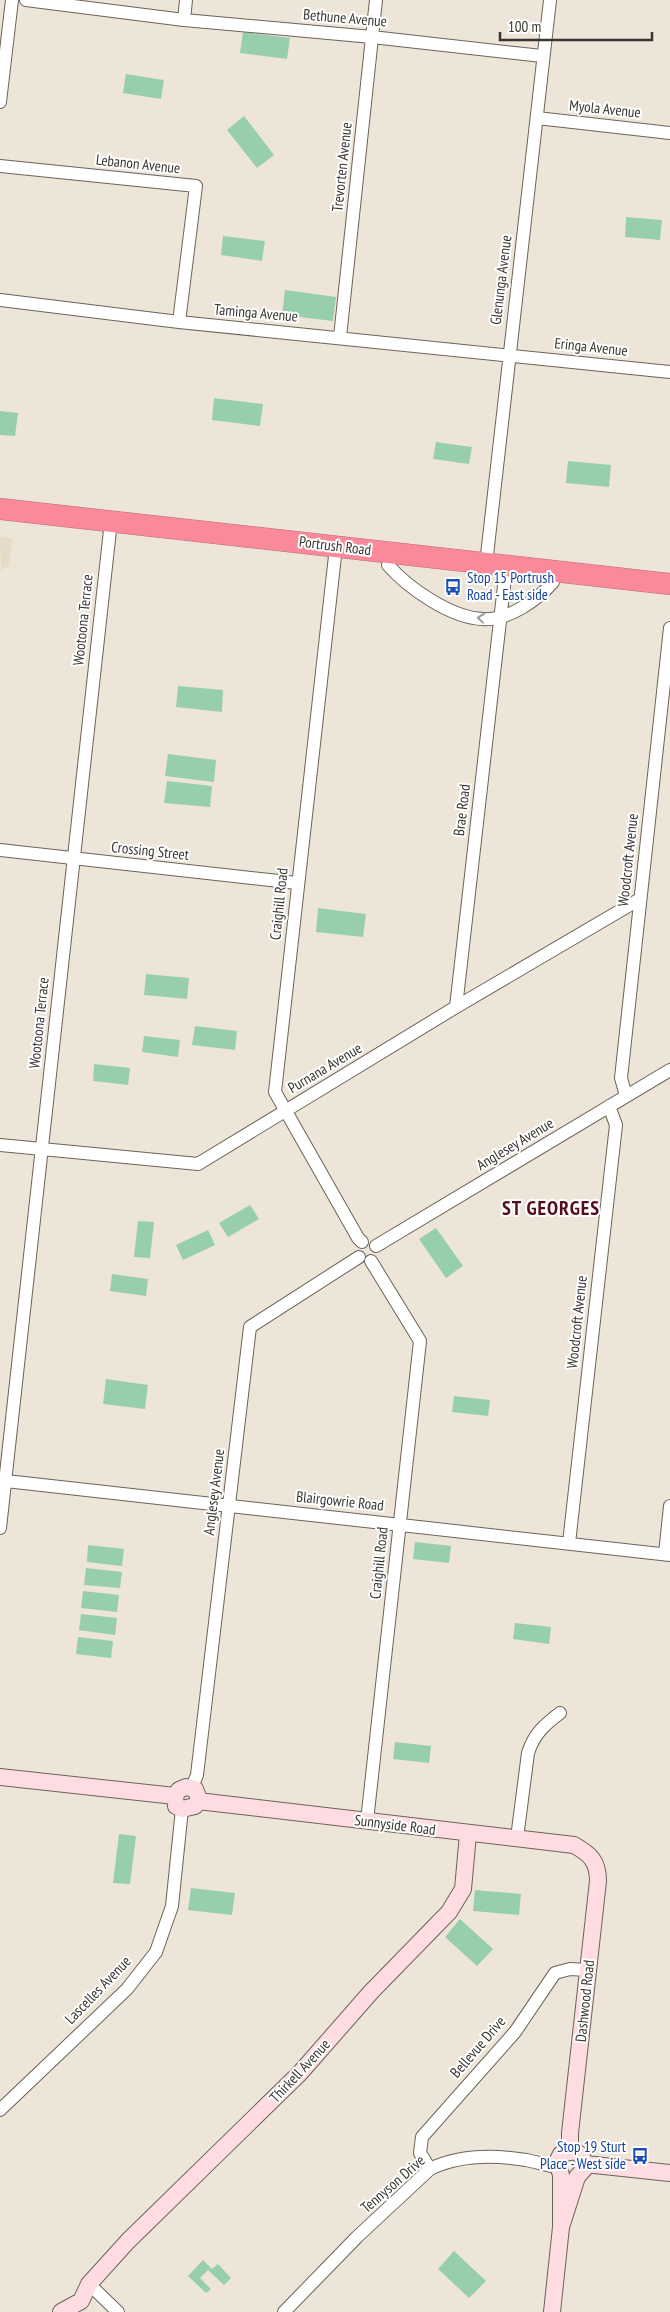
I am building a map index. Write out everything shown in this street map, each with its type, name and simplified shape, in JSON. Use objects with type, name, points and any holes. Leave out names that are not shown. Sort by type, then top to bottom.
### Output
[{"type":"highway","name":"Portrush Road","points":[[0,510],[110,528],[335,553],[486,564],[670,584]]},
{"type":"highway","name":"Portrush Road","points":[[0,523],[110,528]]},
{"type":"highway","name":"Portrush Road","points":[[335,553],[388,565],[670,595]]},
{"type":"street","points":[[0,102],[12,0]]},
{"type":"street","name":"Bethune Avenue","points":[[26,0],[184,20],[372,37],[542,56]]},
{"type":"street","points":[[184,20],[186,0]]},
{"type":"street","name":"Trevorten Avenue","points":[[340,337],[376,0]]},
{"type":"street","name":"Glenunga Avenue","points":[[486,564],[537,118],[542,56],[550,0]]},
{"type":"street","name":"Myola Avenue","points":[[537,118],[670,132]]},
{"type":"street","name":"Lebanon Avenue","points":[[0,166],[196,186],[179,322]]},
{"type":"street","name":"Taminga Avenue","points":[[0,300],[179,322],[509,354]]},
{"type":"street","name":"Eringa Avenue","points":[[509,354],[670,372]]},
{"type":"street","name":"Wootoona Terrace","points":[[0,1528],[110,528]]},
{"type":"street","name":"Craighill Road","points":[[335,553],[275,1092],[284,1111],[362,1242]]},
{"type":"street","points":[[388,565],[408,585],[456,612],[486,620],[518,609],[544,594],[553,582]]},
{"type":"street","name":"Brae Road","points":[[456,1007],[505,577]]},
{"type":"street","name":"Woodcroft Avenue","points":[[626,1096],[621,1078],[670,628]]},
{"type":"street","name":"Crossing Street","points":[[0,850],[297,883]]},
{"type":"street","name":"Purnana Avenue","points":[[0,1145],[198,1164],[456,1007],[640,900]]},
{"type":"street","name":"Anglesey Avenue","points":[[376,1246],[670,1070]]},
{"type":"street","name":"Woodcroft Avenue","points":[[569,1543],[616,1125],[609,1106]]},
{"type":"street","points":[[362,1242],[372,1242],[376,1246],[376,1256],[365,1259],[357,1249],[362,1242]]},
{"type":"street","name":"Craighill Road","points":[[365,1259],[420,1341],[367,1821]]},
{"type":"street","name":"Anglesey Avenue","points":[[195,1794],[250,1327],[365,1259]]},
{"type":"street","name":"Blairgowrie Road","points":[[6,1481],[668,1554]]},
{"type":"street","points":[[668,1554],[670,1506]]},
{"type":"street","points":[[517,1838],[530,1747],[544,1725],[560,1713]]},
{"type":"street","points":[[0,1777],[179,1803],[190,1808],[195,1794]]},
{"type":"street","name":"Sunnyside Road","points":[[195,1794],[367,1821],[574,1845],[590,1854]]},
{"type":"street","name":"Lascelles Avenue","points":[[0,2110],[127,1989],[156,1952],[172,1906],[179,1803]]},
{"type":"street","name":"Thirkell Avenue","points":[[50,2312],[62,2301],[89,2284],[128,2241],[293,2080],[370,1992],[449,1912],[463,1889],[468,1834]]},
{"type":"street","name":"Dashwood Road","points":[[570,2150],[570,2133],[598,1870],[590,1854]]},
{"type":"street","name":"Bellevue Drive","points":[[430,2169],[420,2153],[422,2137],[515,2032],[555,1973],[570,1968],[588,1970]]},
{"type":"street","points":[[552,2312],[561,2227],[559,2171],[561,2154],[570,2150],[582,2156],[581,2171],[561,2227]]},
{"type":"street","name":"Tennyson Drive","points":[[284,2312],[356,2237],[430,2169],[444,2162],[484,2157],[526,2160],[559,2171]]},
{"type":"street","points":[[559,2171],[568,2179],[581,2171],[670,2173]]},
{"type":"street","points":[[89,2284],[118,2312]]},
{"type":"street","name":"Thirkell Avenue","points":[[61,2312],[81,2300],[89,2284]]},
{"type":"shaded area","points":[[0,537],[12,538],[9,565],[1,571]]},
{"type":"green space","points":[[243,32],[290,38],[287,59],[240,53]]},
{"type":"green space","points":[[126,74],[164,80],[161,99],[123,93]]},
{"type":"green space","points":[[244,116],[274,155],[257,168],[227,130]]},
{"type":"green space","points":[[626,217],[662,220],[660,240],[625,237]]},
{"type":"green space","points":[[223,236],[265,241],[262,261],[221,255]]},
{"type":"green space","points":[[285,290],[336,297],[333,321],[282,315]]},
{"type":"green space","points":[[214,398],[263,404],[260,426],[212,420]]},
{"type":"green space","points":[[0,411],[18,413],[15,436],[0,435]]},
{"type":"green space","points":[[436,442],[472,447],[469,464],[433,459]]},
{"type":"green space","points":[[568,461],[611,465],[609,487],[566,483]]},
{"type":"green space","points":[[178,686],[223,690],[222,712],[176,707]]},
{"type":"green space","points":[[168,754],[216,760],[214,782],[165,776]]},
{"type":"green space","points":[[167,781],[212,786],[210,807],[164,803]]},
{"type":"green space","points":[[318,908],[366,914],[363,937],[316,932]]},
{"type":"green space","points":[[146,974],[189,978],[187,999],[144,995]]},
{"type":"green space","points":[[195,1026],[237,1031],[235,1050],[192,1045]]},
{"type":"green space","points":[[144,1036],[180,1040],[178,1057],[142,1052]]},
{"type":"green space","points":[[94,1064],[130,1068],[128,1085],[93,1081]]},
{"type":"green space","points":[[250,1205],[259,1219],[228,1237],[219,1223]]},
{"type":"green space","points":[[138,1221],[154,1222],[150,1258],[134,1257]]},
{"type":"green space","points":[[436,1228],[463,1266],[446,1278],[419,1239]]},
{"type":"green space","points":[[208,1230],[215,1245],[183,1260],[176,1245]]},
{"type":"green space","points":[[112,1274],[148,1279],[146,1296],[110,1291]]},
{"type":"green space","points":[[106,1379],[148,1385],[145,1409],[103,1404]]},
{"type":"green space","points":[[454,1396],[490,1400],[488,1416],[452,1412]]},
{"type":"green space","points":[[415,1542],[451,1546],[449,1563],[413,1559]]},
{"type":"green space","points":[[88,1545],[124,1549],[122,1566],[87,1562]]},
{"type":"green space","points":[[86,1568],[122,1572],[120,1588],[84,1585]]},
{"type":"green space","points":[[83,1591],[119,1595],[117,1612],[81,1608]]},
{"type":"green space","points":[[81,1614],[117,1618],[115,1635],[79,1630]]},
{"type":"green space","points":[[515,1623],[551,1627],[549,1644],[513,1639]]},
{"type":"green space","points":[[78,1637],[113,1641],[111,1658],[76,1654]]},
{"type":"green space","points":[[395,1742],[431,1746],[429,1763],[393,1759]]},
{"type":"green space","points":[[119,1834],[136,1836],[130,1884],[113,1883]]},
{"type":"green space","points":[[191,1888],[235,1893],[232,1915],[188,1910]]},
{"type":"green space","points":[[475,1890],[521,1894],[519,1915],[473,1911]]},
{"type":"green space","points":[[460,1919],[493,1949],[477,1966],[445,1937]]},
{"type":"green space","points":[[454,2251],[486,2281],[469,2298],[438,2269]]},
{"type":"green space","points":[[203,2260],[212,2269],[218,2264],[231,2278],[224,2285],[208,2270],[200,2278],[211,2289],[206,2293],[188,2276]]},
{"type":"place","name":"Stop 15 Portrush Road - East side","points":[[453,587]]},
{"type":"place","name":"Stop 19 Sturt Place - West side","points":[[640,2156]]},
{"type":"district","name":"ST GEORGES","points":[[551,1208]]}]
